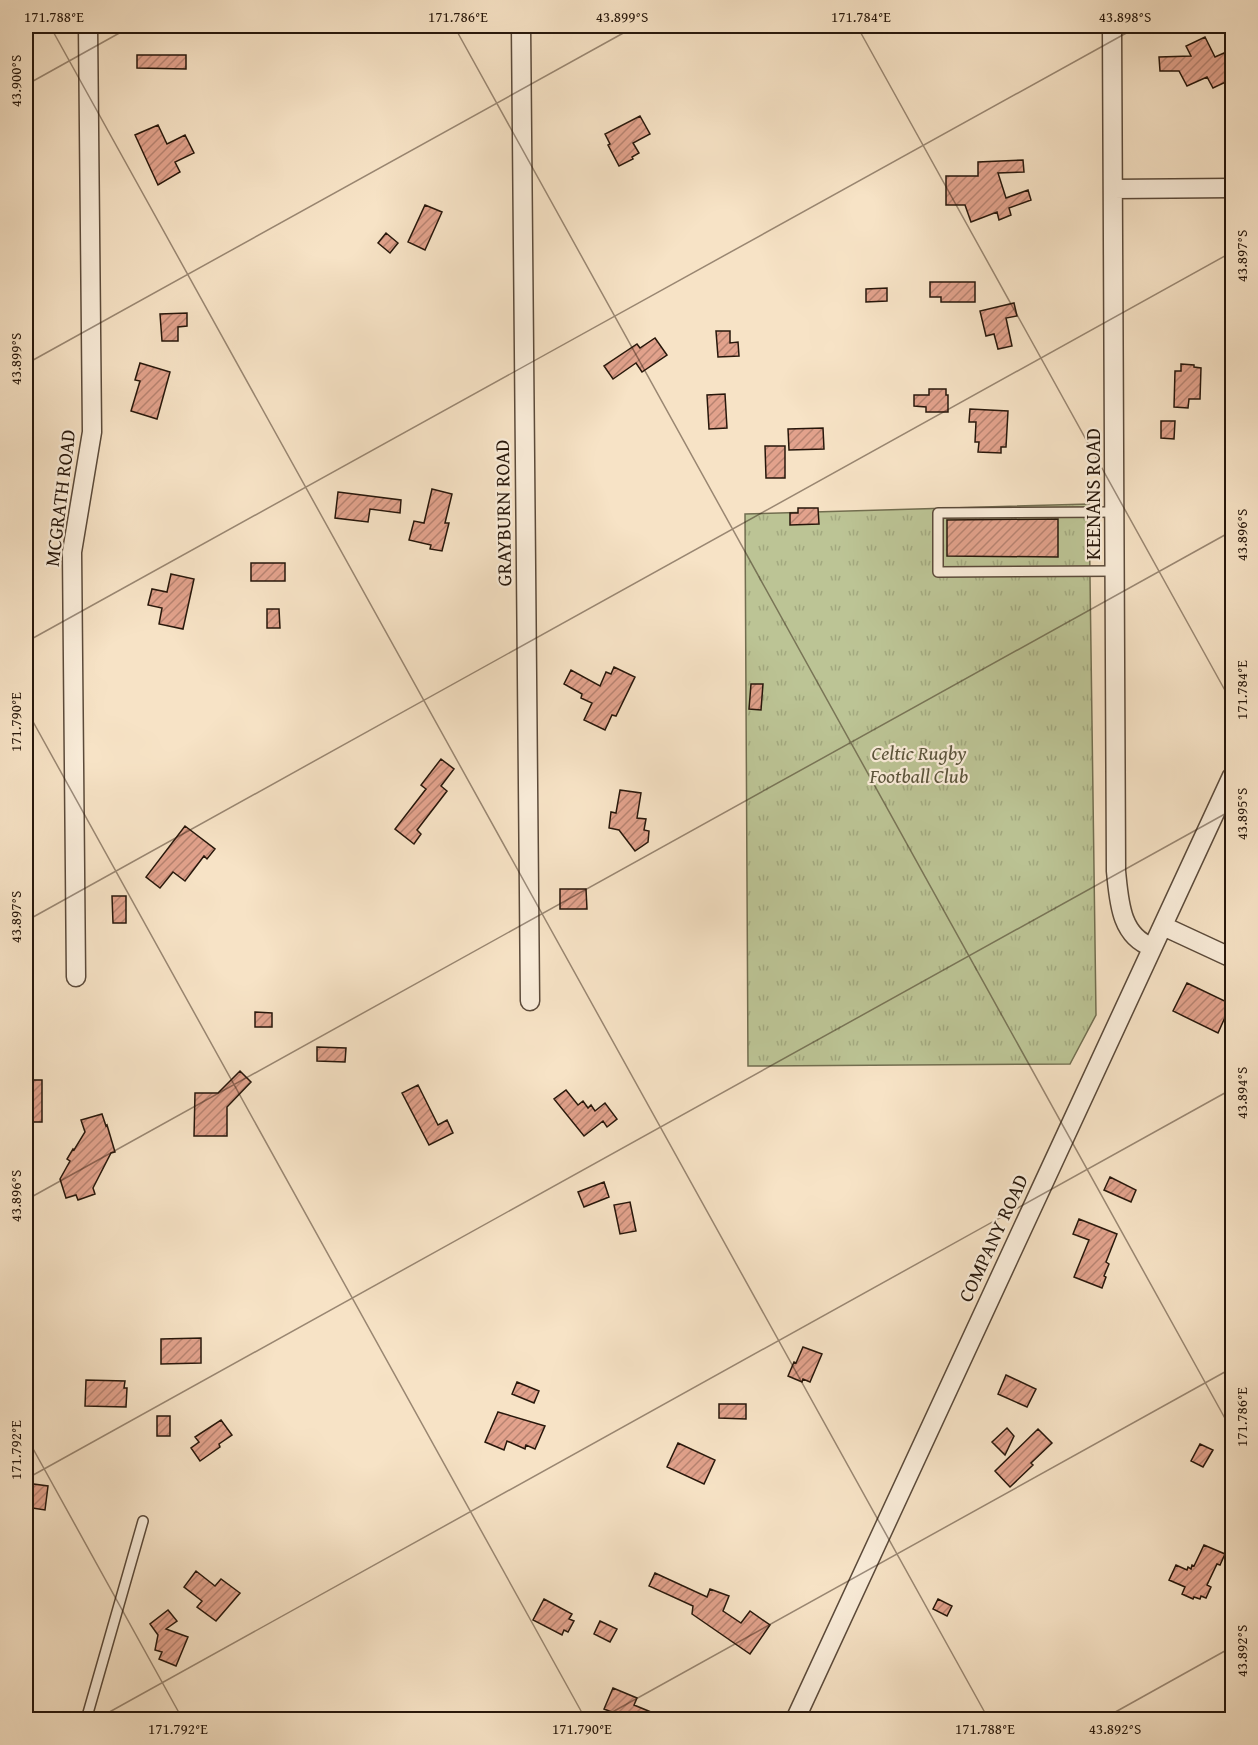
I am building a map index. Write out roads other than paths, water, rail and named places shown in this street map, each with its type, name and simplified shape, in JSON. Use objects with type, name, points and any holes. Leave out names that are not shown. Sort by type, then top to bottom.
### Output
[{"type":"street","name":"MCGRATH ROAD","points":[[76,977],[72,552],[92,432],[88,26]]},
{"type":"street","name":"GRAYBURN ROAD","points":[[521,26],[530,1001]]},
{"type":"street","name":"KEENANS ROAD","points":[[1112,26],[1116,871],[1121,912],[1130,931],[1144,944],[1152,947]]},
{"type":"street","points":[[1113,189],[1233,188]]},
{"type":"street","name":"COMPANY ROAD","points":[[795,1719],[1233,776]]},
{"type":"street","points":[[1163,926],[1233,958]]},
{"type":"lane","points":[[1115,512],[938,513],[938,572],[1116,571]]},
{"type":"lane","points":[[86,1719],[143,1521]]},
{"type":"park label","name":"Celtic Rugby Football Club","points":[[919,764]]}]
